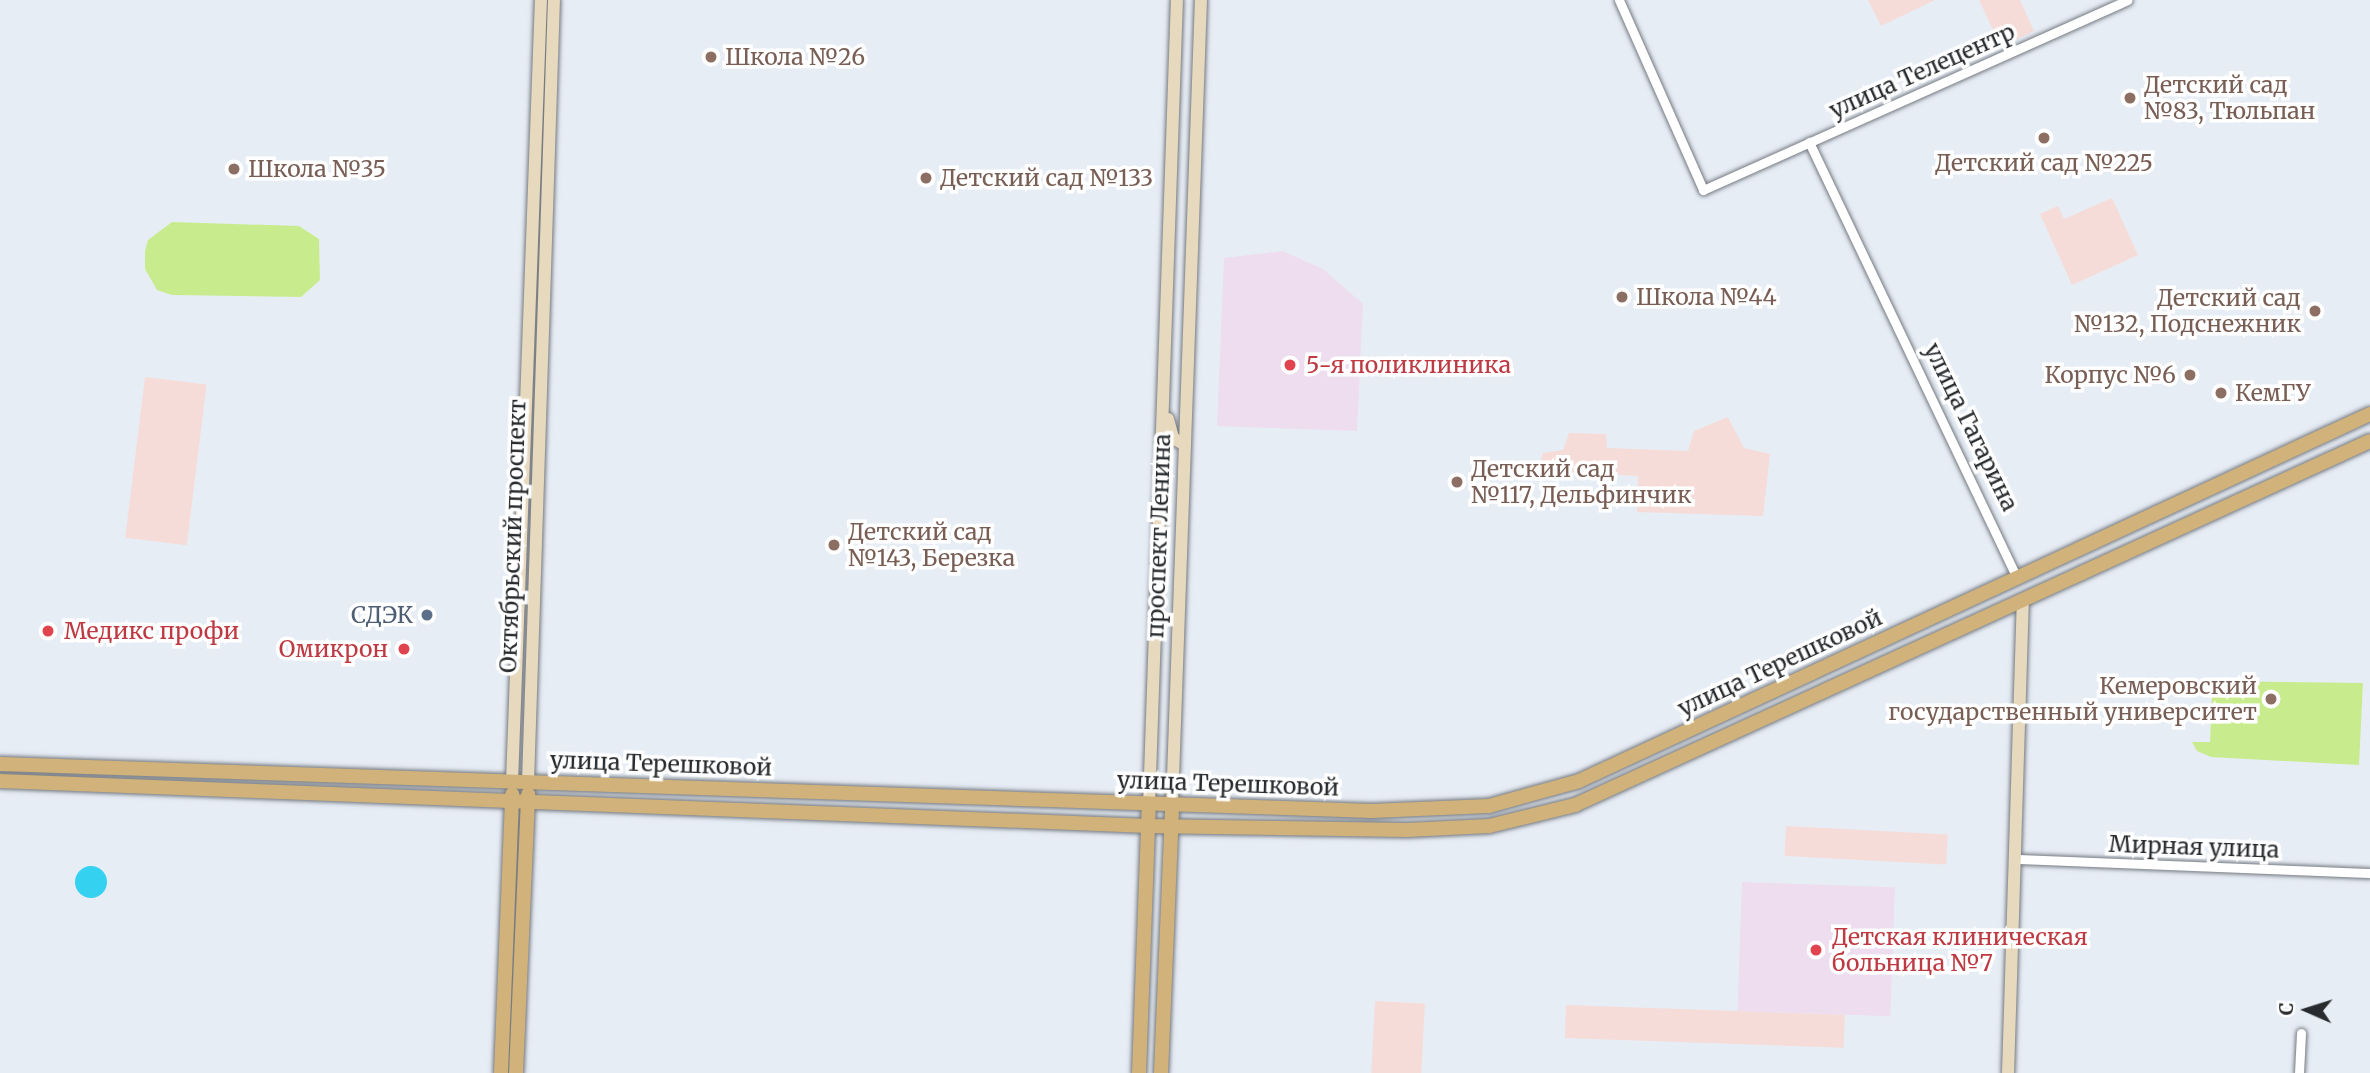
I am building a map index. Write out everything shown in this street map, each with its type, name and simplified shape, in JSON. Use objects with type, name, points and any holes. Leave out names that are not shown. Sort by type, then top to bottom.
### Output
[{"type":"main road","name":"Октябрьский проспект","points":[[501,1073],[541,0]]},
{"type":"main road","name":"Октябрьский проспект","points":[[516,1073],[554,0]]},
{"type":"main road","name":"проспект Ленина","points":[[1139,1073],[1177,0]]},
{"type":"main road","name":"проспект Ленина","points":[[1161,1073],[1201,0]]},
{"type":"main road","points":[[1163,401],[1173,438],[1185,445]]},
{"type":"main road","name":"улица Терешковой","points":[[0,764],[1172,805],[1445,810],[1533,797],[1579,781],[2370,414]]},
{"type":"main road","name":"улица Терешковой","points":[[0,781],[1148,826],[1407,830],[1489,827],[1536,817],[1596,796],[2370,441]]},
{"type":"main road","name":"улица Гагарина","points":[[2008,1073],[2017,859],[2022,600],[2017,579]]},
{"type":"street","points":[[1619,0],[1703,190],[1809,142]]},
{"type":"street","name":"улица Телецентр","points":[[1809,142],[2127,0]]},
{"type":"street","name":"улица Гагарина","points":[[1809,142],[2017,579]]},
{"type":"street","name":"Мирная улица","points":[[2017,859],[2370,873]]},
{"type":"street","points":[[2299,1073],[2301,1033]]},
{"type":"shaded area","points":[[1868,0],[1935,0],[1881,26]]},
{"type":"shaded area","points":[[1979,0],[2020,0],[2034,31],[2001,47]]},
{"type":"shaded area","points":[[2112,198],[2138,255],[2072,285],[2040,214],[2058,206],[2064,219]]},
{"type":"shaded area","name":"5-я поликлиника","points":[[1283,251],[1323,269],[1363,304],[1357,431],[1217,426],[1224,258]]},
{"type":"shaded area","points":[[145,377],[207,385],[187,545],[125,538]]},
{"type":"shaded area","points":[[1728,417],[1744,448],[1770,454],[1763,516],[1637,512],[1638,476],[1538,471],[1543,453],[1563,450],[1569,433],[1606,434],[1607,448],[1688,451],[1694,431]]},
{"type":"shaded area","points":[[1786,826],[1948,834],[1946,864],[1784,856]]},
{"type":"shaded area","name":"Детская клиническая больница №7","points":[[1742,882],[1895,887],[1890,1016],[1737,1011]]},
{"type":"shaded area","points":[[1375,1001],[1425,1004],[1421,1073],[1371,1073]]},
{"type":"shaded area","points":[[1566,1005],[1845,1015],[1844,1048],[1565,1038]]},
{"type":"green space","points":[[172,222],[299,226],[319,239],[320,280],[301,297],[172,295],[157,290],[145,269],[145,251],[148,240]]},
{"type":"green space","points":[[2203,681],[2363,683],[2359,765],[2211,757],[2197,751],[2192,742],[2210,742],[2212,696],[2193,694]]},
{"type":"water","points":[[91,866],[102,871],[107,882],[102,893],[91,898],[80,893],[75,882],[80,871]]},
{"type":"place","name":"Школа №26","points":[[711,57]]},
{"type":"place","name":"Детский сад №83, Тюльпан","points":[[2130,98]]},
{"type":"place","name":"Детский сад №225","points":[[2044,138]]},
{"type":"place","name":"Школа №35","points":[[234,169]]},
{"type":"place","name":"Детский сад №133","points":[[926,178]]},
{"type":"place","name":"Школа №44","points":[[1622,297]]},
{"type":"place","name":"Детский сад №132, Подснежник","points":[[2315,311]]},
{"type":"place","name":"5-я поликлиника","points":[[1290,365]]},
{"type":"place","name":"Корпус №6","points":[[2190,375]]},
{"type":"place","name":"КемГУ","points":[[2221,393]]},
{"type":"place","name":"Детский сад №117, Дельфинчик","points":[[1457,482]]},
{"type":"place","name":"Детский сад №143, Березка","points":[[834,545]]},
{"type":"place","name":"СДЭК","points":[[427,615]]},
{"type":"place","name":"Медикс профи","points":[[48,631]]},
{"type":"place","name":"Омикрон","points":[[404,649]]},
{"type":"place","name":"Кемеровский государственный университет","points":[[2271,699]]},
{"type":"place","name":"Детская клиническая больница №7","points":[[1816,950]]}]
